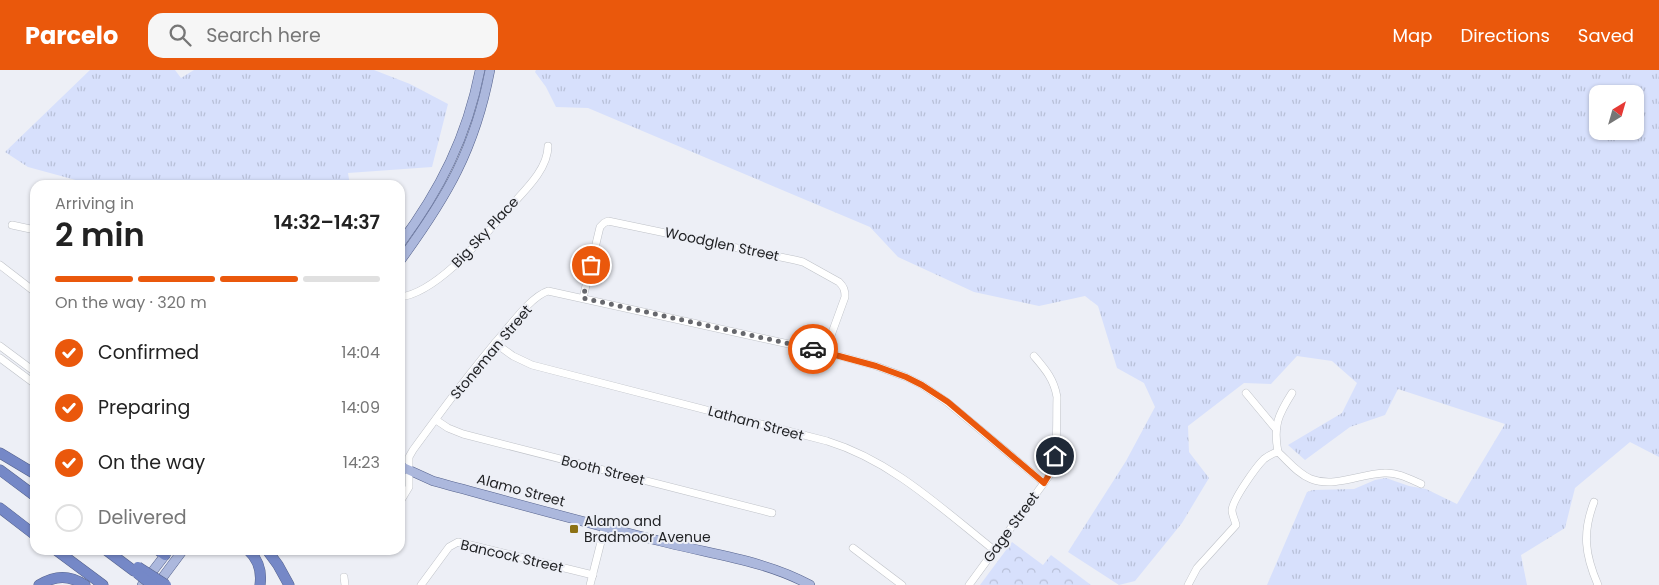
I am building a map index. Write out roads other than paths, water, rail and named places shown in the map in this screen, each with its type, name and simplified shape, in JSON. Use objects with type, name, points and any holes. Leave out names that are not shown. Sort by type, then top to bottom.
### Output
[{"type":"highway","points":[[0,453],[30,471]]},
{"type":"highway","points":[[0,470],[30,492]]},
{"type":"highway","points":[[0,508],[30,531]]},
{"type":"highway","points":[[63,555],[103,585]]},
{"type":"highway","points":[[114,555],[166,585]]},
{"type":"highway","points":[[118,555],[136,569],[152,585]]},
{"type":"highway","points":[[253,555],[262,577],[260,585]]},
{"type":"highway","points":[[271,555],[289,585]]},
{"type":"highway","points":[[40,585],[50,578],[75,580],[85,585]]},
{"type":"main road","points":[[405,237],[430,202],[453,158],[468,121],[480,70]]},
{"type":"main road","points":[[405,254],[430,219],[459,169],[476,126],[490,70]]},
{"type":"main road","name":"Alamo Street","points":[[405,468],[433,481],[668,543],[758,564],[781,571],[810,585]]},
{"type":"main road","points":[[142,585],[162,555]]},
{"type":"main road","points":[[157,585],[179,555]]},
{"type":"street","name":"Big Sky Place","points":[[405,295],[422,289],[469,254],[532,180],[546,160],[548,146]]},
{"type":"street","name":"Woodglen Street","points":[[583,298],[600,227],[608,220],[786,258],[803,262],[839,282],[846,291],[825,352]]},
{"type":"street","points":[[12,225],[30,229]]},
{"type":"street","points":[[0,265],[30,288]]},
{"type":"street","name":"Stoneman Street","points":[[405,494],[408,490],[409,457],[495,343],[519,315],[543,293],[552,292],[825,352],[876,366],[906,377],[948,402],[1044,483]]},
{"type":"street","name":"Latham Street","points":[[495,343],[513,356],[532,365],[826,441],[859,453],[884,465],[903,478],[994,550]]},
{"type":"street","points":[[0,346],[30,368]]},
{"type":"street","name":"Gage Street","points":[[969,585],[1049,476],[1054,463],[1057,397],[1053,380],[1034,356]]},
{"type":"street","points":[[0,358],[30,380]]},
{"type":"street","points":[[1246,393],[1276,429]]},
{"type":"street","points":[[1292,394],[1282,409],[1276,429],[1278,452],[1302,474],[1322,482],[1345,481],[1386,473],[1403,476],[1421,484]]},
{"type":"street","name":"Booth Street","points":[[436,420],[448,428],[463,434],[772,513]]},
{"type":"street","points":[[1188,585],[1197,568],[1236,525],[1232,512],[1234,503],[1252,474],[1272,453],[1278,452]]},
{"type":"street","points":[[1594,502],[1588,523],[1586,545],[1591,568],[1598,585]]},
{"type":"street","points":[[590,585],[605,526]]},
{"type":"street","name":"Bancock Street","points":[[420,585],[449,547],[458,542],[593,575]]},
{"type":"street","points":[[853,548],[902,585]]},
{"type":"street","points":[[344,577],[345,585]]},
{"type":"place","name":"Alamo and Bradmoor Avenue","points":[[574,529]]}]
